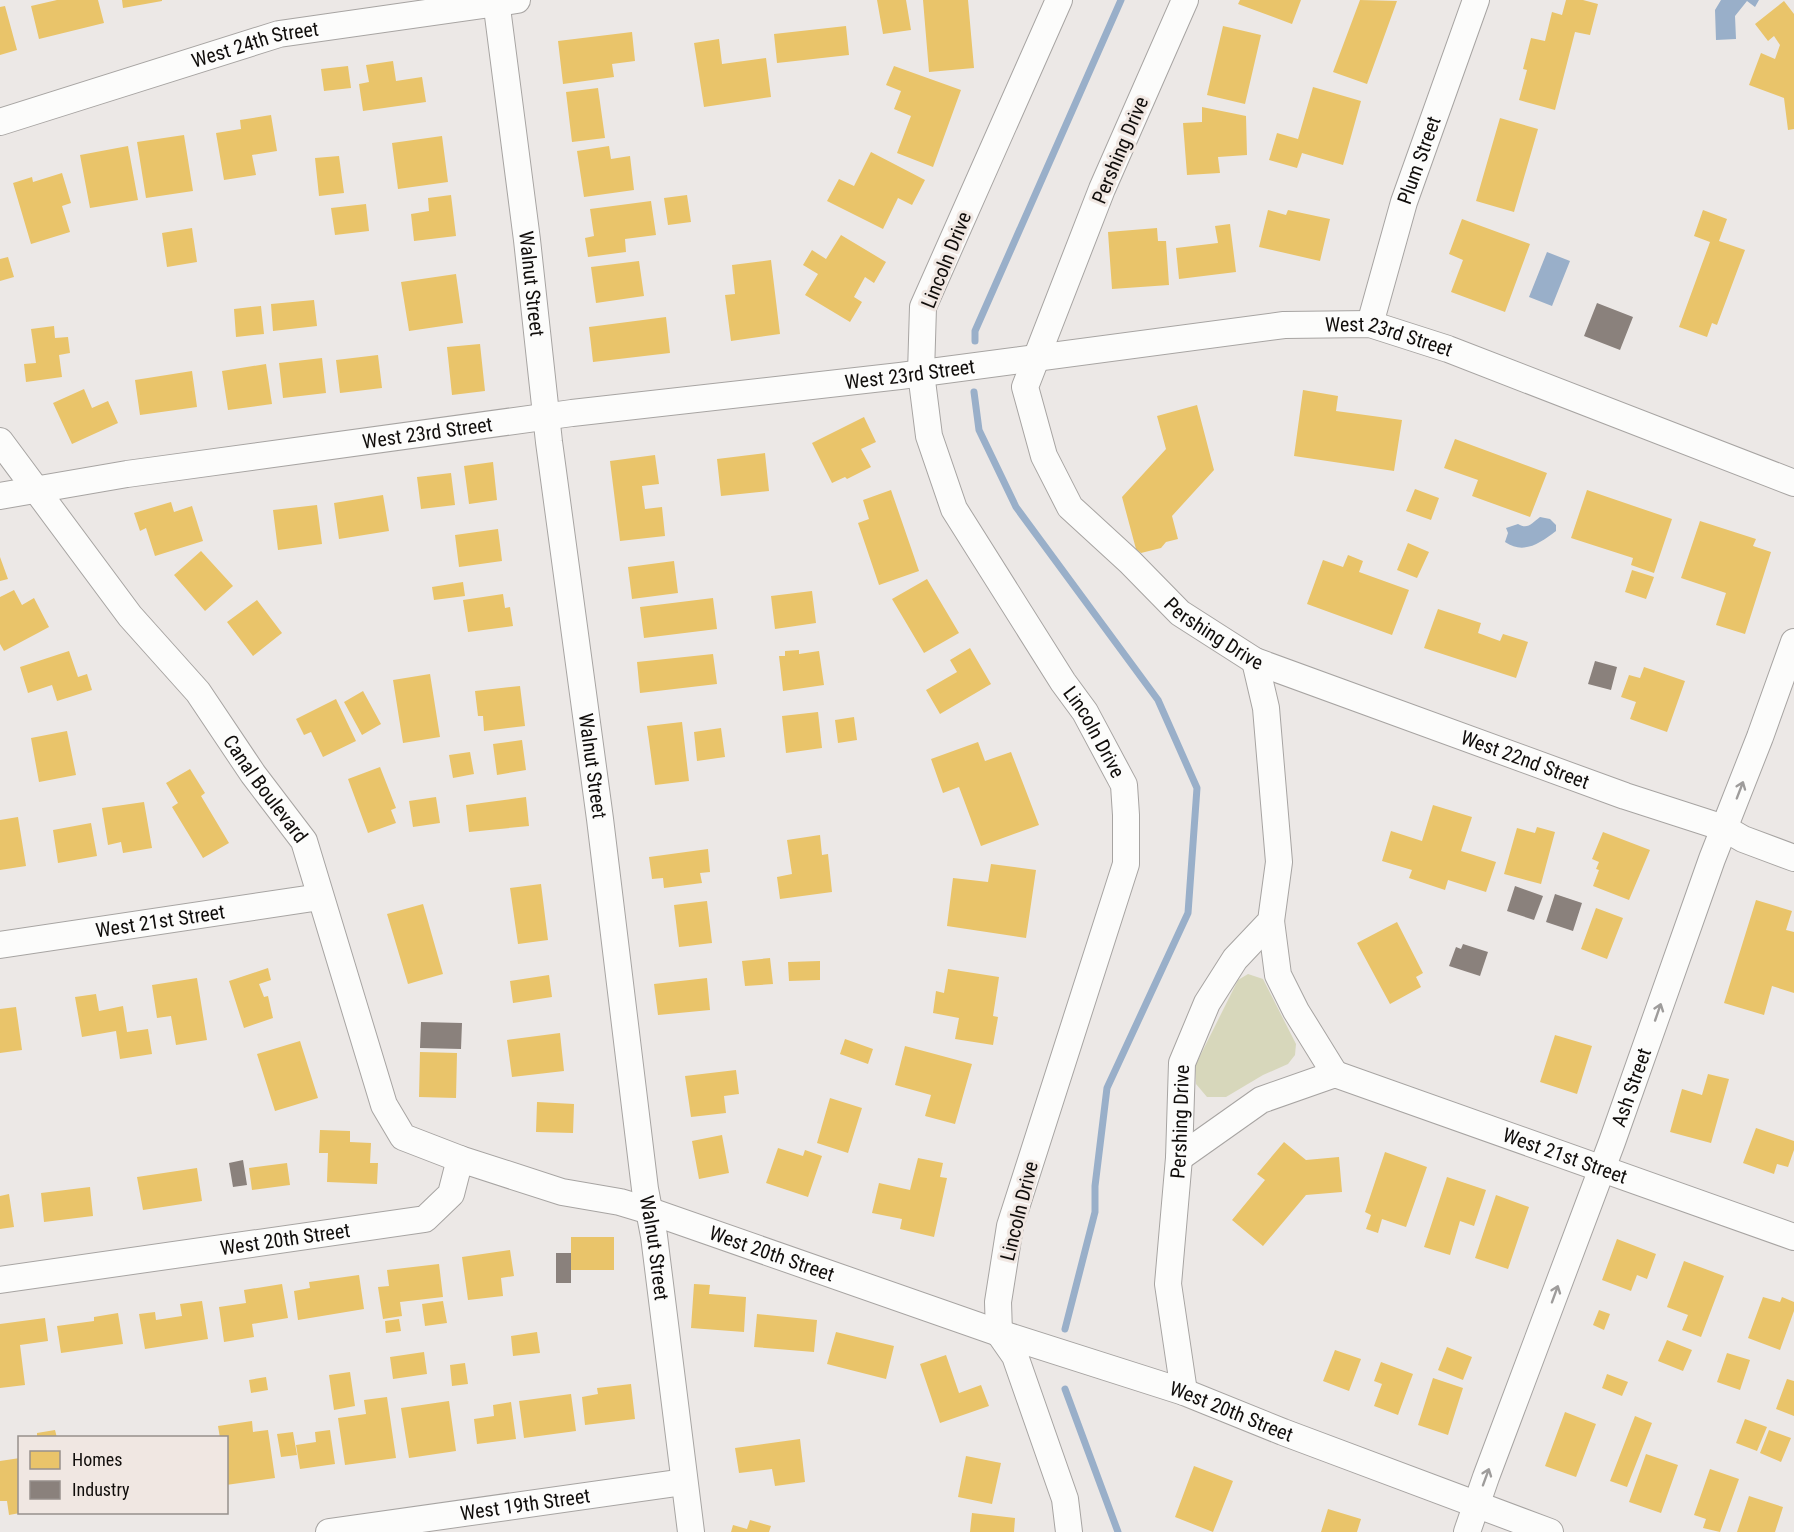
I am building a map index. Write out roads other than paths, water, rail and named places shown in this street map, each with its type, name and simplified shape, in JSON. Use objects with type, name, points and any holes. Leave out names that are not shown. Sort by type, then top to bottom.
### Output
[{"type":"street","name":"Lincoln Drive","points":[[999,1333],[999,1302],[1010,1226],[1126,864],[1124,785],[1085,712],[1063,682],[954,509],[930,436],[921,373],[923,307],[1059,0]]},
{"type":"street","name":"Pershing Drive","points":[[1184,1392],[1168,1284],[1179,1158],[1182,1063],[1207,1003],[1235,958],[1271,921],[1279,862],[1266,708],[1255,661],[1180,613],[1130,562],[1070,507],[1044,456],[1026,387],[1102,189],[1185,0]]},
{"type":"street","name":"Plum Street","points":[[1370,324],[1404,202],[1476,0]]},
{"type":"street","name":"West 24th Street","points":[[0,122],[279,34],[503,1]]},
{"type":"street","name":"Walnut Street","points":[[503,1],[547,418],[691,1532]]},
{"type":"street","name":"West 23rd Street","points":[[0,496],[127,474],[547,418],[921,373],[1284,325],[1370,324],[1448,349],[1794,483]]},
{"type":"street","name":"Canal Boulevard","points":[[0,441],[130,616],[198,692],[253,774],[304,841],[384,1105],[404,1137],[460,1159]]},
{"type":"street","name":"Ash Street","points":[[1467,1532],[1794,642]]},
{"type":"street","name":"West 22nd Street","points":[[1255,661],[1625,796],[1724,828],[1743,839],[1794,858]]},
{"type":"street","name":"West 21st Street","points":[[0,945],[320,897]]},
{"type":"street","points":[[1179,1158],[1261,1100],[1335,1074],[1296,1011],[1278,975],[1271,921]]},
{"type":"street","name":"West 21st Street","points":[[1335,1074],[1794,1236]]},
{"type":"street","name":"West 20th Street","points":[[0,1280],[425,1219],[451,1194],[460,1159],[562,1192],[620,1202],[650,1211],[999,1333],[1184,1392],[1283,1432],[1550,1532]]},
{"type":"street","points":[[999,1333],[1015,1356],[1062,1488],[1069,1532]]},
{"type":"street","name":"West 19th Street","points":[[329,1532],[684,1482]]},
{"type":"water","points":[[1721,0],[1759,0],[1755,7],[1747,1],[1735,16],[1736,39],[1716,40],[1715,10]]},
{"type":"water","points":[[1547,252],[1570,261],[1552,306],[1529,297]]},
{"type":"water","points":[[1540,517],[1550,519],[1556,525],[1556,531],[1532,546],[1512,546],[1505,542],[1508,533],[1506,528],[1518,524],[1527,526]]},
{"type":"waterway","points":[[975,341],[975,331],[1121,0]]},
{"type":"waterway","points":[[974,392],[979,430],[1016,507],[1158,700],[1197,788],[1188,913],[1107,1088],[1095,1186],[1095,1212],[1065,1329]]},
{"type":"waterway","points":[[1065,1389],[1118,1532]]}]
